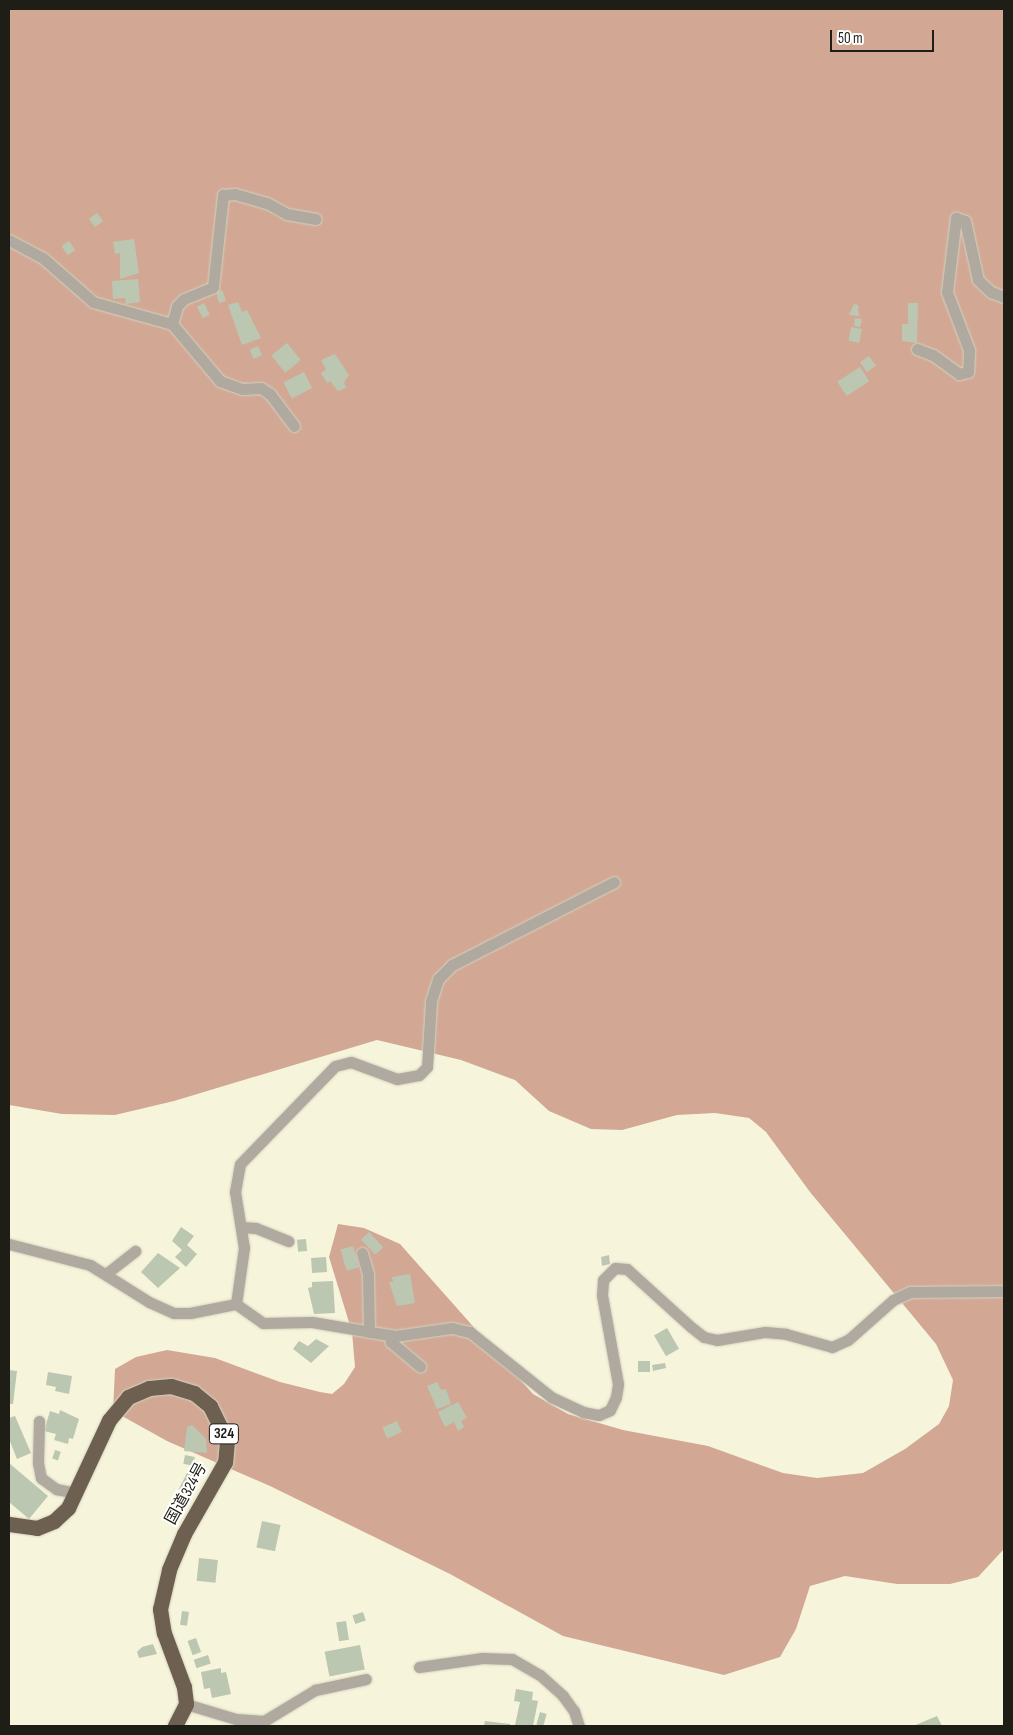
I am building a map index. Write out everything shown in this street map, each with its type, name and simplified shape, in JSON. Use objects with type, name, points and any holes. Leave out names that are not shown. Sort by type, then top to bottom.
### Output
[{"type":"highway","name":"国道324号","points":[[9,1524],[29,1528],[46,1525],[68,1508],[109,1420],[128,1397],[149,1388],[172,1386],[194,1393],[216,1414],[227,1441],[225,1462],[184,1534],[170,1570],[160,1609],[164,1634],[184,1687],[186,1704]]},
{"type":"highway","points":[[174,1726],[186,1704]]},
{"type":"street","points":[[172,324],[177,306],[184,300],[213,287],[223,195],[235,194],[267,203],[288,214],[316,219]]},
{"type":"street","points":[[917,350],[933,355],[959,374],[968,372],[969,350],[947,292],[956,218],[965,221],[978,280],[991,292],[1004,297]]},
{"type":"street","points":[[9,240],[43,258],[93,302],[172,324],[220,381],[242,389],[261,388],[270,394],[294,426]]},
{"type":"street","points":[[236,1304],[244,1248],[235,1192],[240,1164],[335,1066],[351,1062],[397,1079],[419,1075],[427,1067],[431,1001],[438,979],[452,965],[614,882]]},
{"type":"street","points":[[241,1227],[256,1228],[290,1241]]},
{"type":"street","points":[[9,1244],[75,1260],[107,1273],[149,1302],[174,1312],[190,1313],[236,1304],[263,1324],[312,1322],[390,1335],[452,1328],[470,1332],[551,1397],[583,1412],[599,1415],[610,1410],[617,1391],[602,1295],[603,1280],[616,1268],[627,1269],[704,1336],[717,1340],[765,1332],[786,1334],[832,1347],[848,1340],[893,1300],[910,1292],[1004,1291]]},
{"type":"street","points":[[107,1273],[135,1251]]},
{"type":"street","points":[[362,1253],[368,1274],[369,1332]]},
{"type":"street","points":[[390,1335],[391,1342],[420,1366]]},
{"type":"street","points":[[39,1421],[38,1463],[41,1478],[56,1489],[76,1493]]},
{"type":"street","points":[[419,1667],[482,1658],[512,1659],[540,1675],[563,1696],[574,1711],[578,1726]]},
{"type":"street","points":[[186,1704],[236,1719],[264,1720],[315,1690],[366,1679]]},
{"type":"shaded area","points":[[9,9],[1004,9],[1004,1549],[978,1577],[950,1584],[897,1584],[845,1576],[810,1586],[796,1629],[780,1657],[724,1675],[563,1636],[450,1574],[270,1486],[167,1441],[113,1411],[115,1369],[136,1357],[167,1350],[215,1358],[280,1382],[332,1394],[344,1384],[355,1367],[352,1332],[329,1257],[338,1224],[364,1228],[400,1244],[533,1394],[568,1414],[623,1430],[708,1446],[783,1473],[817,1478],[863,1473],[905,1449],[939,1424],[949,1406],[953,1380],[936,1344],[810,1192],[766,1132],[749,1118],[715,1113],[677,1115],[622,1130],[591,1129],[549,1111],[515,1080],[461,1060],[377,1040],[174,1101],[115,1115],[62,1114],[9,1105]]},
{"type":"building","points":[[97,213],[103,221],[95,227],[89,219]]},
{"type":"building","points":[[134,239],[139,273],[120,279],[120,253],[115,254],[113,242]]},
{"type":"building","points":[[69,241],[75,250],[68,255],[62,246]]},
{"type":"building","points":[[138,279],[140,302],[126,304],[125,298],[113,299],[112,281]]},
{"type":"building","points":[[222,290],[226,301],[219,303],[216,292]]},
{"type":"building","points":[[238,302],[242,312],[247,310],[261,338],[242,345],[228,305]]},
{"type":"building","points":[[204,303],[210,315],[203,318],[197,307]]},
{"type":"building","points":[[908,303],[918,303],[917,343],[902,341],[902,324],[908,324]]},
{"type":"building","points":[[854,304],[858,305],[859,316],[849,315]]},
{"type":"building","points":[[855,318],[862,319],[860,327],[854,326]]},
{"type":"building","points":[[851,327],[862,329],[859,343],[849,341]]},
{"type":"building","points":[[287,343],[301,360],[285,373],[271,356]]},
{"type":"building","points":[[258,346],[262,355],[254,359],[250,350]]},
{"type":"building","points":[[335,354],[349,375],[344,382],[346,388],[338,391],[330,381],[327,383],[321,373],[326,370],[321,360]]},
{"type":"building","points":[[869,356],[876,366],[867,372],[860,362]]},
{"type":"building","points":[[860,367],[869,381],[847,396],[837,382]]},
{"type":"building","points":[[304,372],[312,388],[292,398],[284,382]]},
{"type":"building","points":[[181,1227],[194,1236],[187,1245],[197,1254],[186,1267],[175,1257],[182,1250],[172,1241]]},
{"type":"building","points":[[369,1232],[383,1247],[375,1255],[361,1240]]},
{"type":"building","points":[[306,1239],[307,1251],[298,1252],[297,1240]]},
{"type":"building","points":[[353,1246],[359,1267],[347,1271],[341,1250]]},
{"type":"building","points":[[158,1253],[180,1268],[158,1288],[141,1272]]},
{"type":"building","points":[[609,1255],[610,1264],[602,1266],[601,1257]]},
{"type":"building","points":[[326,1257],[327,1272],[312,1273],[311,1258]]},
{"type":"building","points":[[410,1274],[415,1303],[397,1306],[389,1282],[393,1282],[392,1277]]},
{"type":"building","points":[[333,1281],[335,1313],[314,1314],[308,1288],[312,1287],[312,1282]]},
{"type":"building","points":[[667,1328],[679,1349],[666,1356],[654,1336]]},
{"type":"building","points":[[316,1339],[329,1346],[311,1363],[293,1349],[299,1341],[308,1346]]},
{"type":"building","points":[[638,1361],[650,1361],[650,1372],[638,1372]]},
{"type":"building","points":[[665,1363],[666,1368],[653,1371],[652,1365]]},
{"type":"building","points":[[9,1370],[17,1371],[13,1404],[9,1404]]},
{"type":"building","points":[[48,1372],[72,1376],[69,1394],[55,1391],[56,1387],[46,1385]]},
{"type":"building","points":[[437,1382],[441,1390],[446,1389],[451,1404],[437,1409],[427,1386]]},
{"type":"building","points":[[458,1402],[467,1418],[461,1421],[464,1427],[458,1431],[454,1422],[445,1427],[438,1412]]},
{"type":"building","points":[[60,1410],[79,1419],[73,1439],[69,1438],[68,1444],[54,1440],[56,1434],[44,1431],[50,1411],[59,1414]]},
{"type":"building","points":[[15,1416],[31,1453],[17,1459],[9,1439],[9,1418]]},
{"type":"building","points":[[397,1421],[402,1432],[387,1438],[382,1428]]},
{"type":"building","points":[[192,1425],[206,1439],[207,1453],[184,1451],[187,1427]]},
{"type":"building","points":[[55,1450],[61,1452],[58,1460],[52,1459]]},
{"type":"building","points":[[185,1455],[195,1457],[193,1466],[183,1464]]},
{"type":"building","points":[[9,1463],[48,1496],[29,1519],[9,1502]]},
{"type":"building","points":[[187,1473],[199,1479],[190,1495],[179,1489]]},
{"type":"building","points":[[262,1521],[281,1525],[275,1551],[256,1547]]},
{"type":"building","points":[[199,1558],[218,1560],[215,1583],[197,1581]]},
{"type":"building","points":[[182,1611],[189,1612],[187,1626],[180,1625]]},
{"type":"building","points":[[363,1612],[366,1621],[355,1624],[353,1615]]},
{"type":"building","points":[[346,1621],[349,1640],[339,1641],[336,1623]]},
{"type":"building","points":[[196,1638],[201,1652],[193,1655],[188,1641]]},
{"type":"building","points":[[153,1644],[157,1654],[139,1658],[137,1652],[142,1647]]},
{"type":"building","points":[[360,1645],[365,1670],[329,1676],[325,1652]]},
{"type":"building","points":[[208,1655],[211,1664],[197,1668],[194,1660]]},
{"type":"building","points":[[221,1668],[221,1673],[226,1672],[231,1694],[212,1698],[210,1688],[204,1689],[201,1672]]},
{"type":"building","points":[[516,1689],[533,1692],[532,1700],[538,1701],[533,1726],[515,1725],[520,1702],[514,1701]]},
{"type":"building","points":[[540,1712],[547,1714],[543,1726],[536,1724]]},
{"type":"building","points":[[937,1716],[942,1726],[913,1726]]},
{"type":"building","points":[[485,1721],[510,1724],[510,1726],[484,1726]]}]
